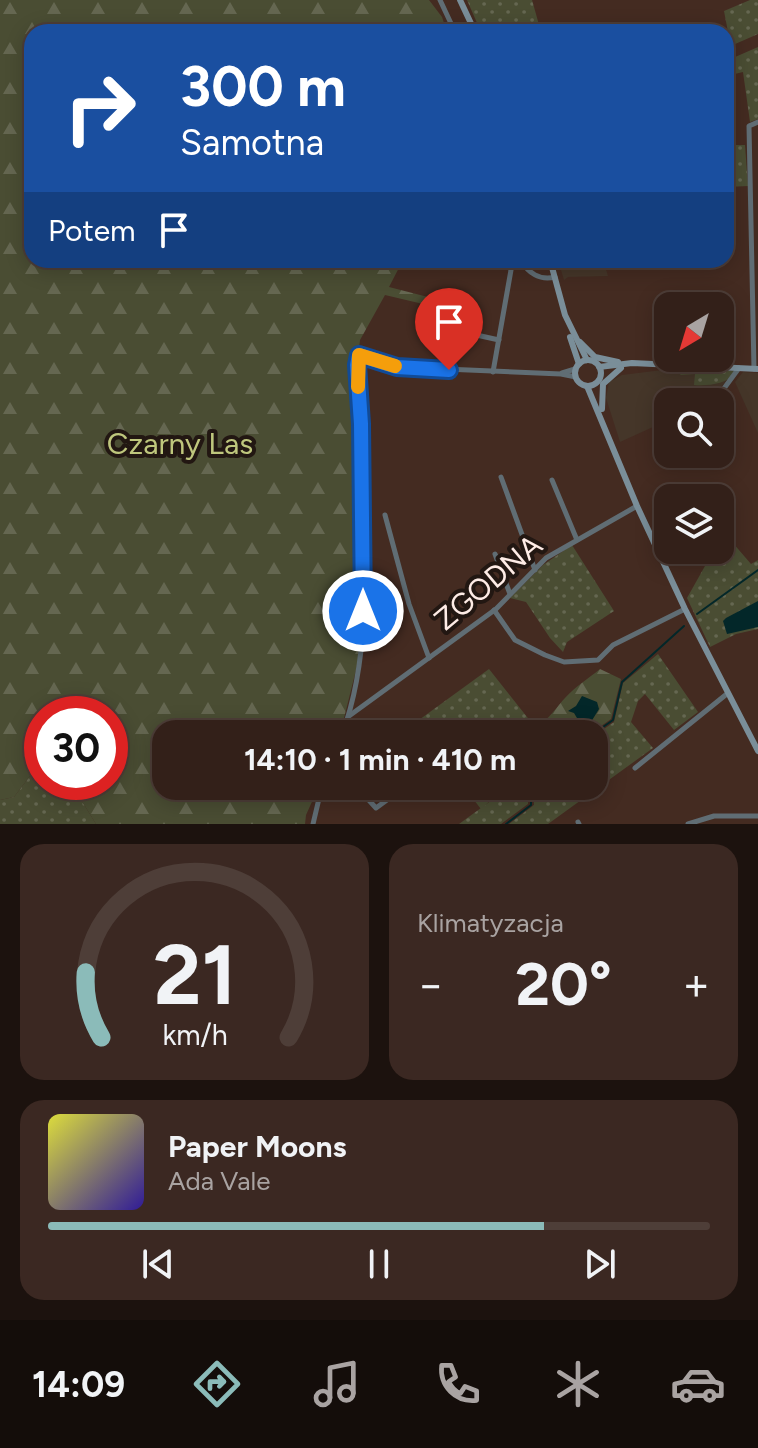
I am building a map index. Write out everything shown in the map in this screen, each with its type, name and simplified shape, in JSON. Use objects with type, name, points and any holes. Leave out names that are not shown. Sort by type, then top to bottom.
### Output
[{"type":"main road","points":[[460,0],[471,24]]},
{"type":"main road","points":[[552,268],[577,366],[576,377],[587,386],[596,383]]},
{"type":"main road","points":[[562,304],[587,360],[594,362],[600,371]]},
{"type":"main road","points":[[572,331],[595,357],[623,366]]},
{"type":"main road","points":[[577,366],[587,360]]},
{"type":"main road","points":[[600,371],[642,365],[756,369]]},
{"type":"main road","points":[[602,409],[603,384],[623,366]]},
{"type":"main road","points":[[600,371],[596,383],[606,428]]},
{"type":"main road","points":[[587,386],[637,506],[685,609],[758,751]]},
{"type":"street","points":[[440,0],[451,24]]},
{"type":"street","points":[[756,369],[749,126],[758,122]]},
{"type":"street","points":[[493,372],[510,268]]},
{"type":"street","points":[[527,268],[537,276],[555,277]]},
{"type":"street","points":[[436,326],[499,340]]},
{"type":"street","points":[[348,720],[362,651],[359,355],[397,367],[576,377]]},
{"type":"street","points":[[561,374],[577,366]]},
{"type":"street","points":[[724,388],[739,368]]},
{"type":"street","points":[[501,477],[535,570]]},
{"type":"street","points":[[552,480],[577,540]]},
{"type":"street","name":"ZGODNA","points":[[349,717],[494,610],[546,558],[637,506]]},
{"type":"street","points":[[385,515],[409,604],[429,658]]},
{"type":"street","points":[[495,554],[510,594]]},
{"type":"street","points":[[494,610],[515,640],[564,662],[598,660],[613,645],[685,609]]},
{"type":"street","points":[[635,768],[728,693]]},
{"type":"street","points":[[313,824],[319,800]]},
{"type":"street","points":[[369,800],[376,808],[387,800]]},
{"type":"street","points":[[688,824],[714,816],[758,816]]},
{"type":"shaded area","points":[[560,268],[606,268],[608,276],[568,277],[564,280]]},
{"type":"shaded area","points":[[654,371],[733,372],[720,388],[654,388],[654,427],[620,442],[606,398],[609,382],[622,375]]},
{"type":"shaded area","points":[[743,372],[758,373],[758,433],[735,382]]},
{"type":"green space","name":"Czarny Las","points":[[0,0],[429,0],[444,24],[24,24],[24,268],[399,268],[389,287],[459,305],[457,312],[385,295],[360,340],[357,365],[361,424],[360,654],[344,720],[152,720],[152,800],[313,800],[305,824],[96,824],[81,800],[128,800],[128,696],[24,696],[24,784],[14,797],[0,800]]},
{"type":"green space","points":[[467,0],[532,0],[539,24],[478,24]]},
{"type":"green space","points":[[750,0],[758,0],[758,34],[734,44],[734,24],[726,24],[724,11]]},
{"type":"green space","points":[[758,47],[758,119],[750,122],[743,72],[734,74],[734,58]]},
{"type":"green space","points":[[734,145],[745,145],[748,186],[734,187]]},
{"type":"green space","points":[[682,372],[735,373],[722,382],[705,385],[694,385],[695,374],[680,375]]},
{"type":"green space","points":[[734,544],[751,564],[758,560],[758,629],[736,634],[710,647],[687,598],[706,564],[734,564]]},
{"type":"green space","points":[[572,545],[614,611],[567,642],[563,652],[526,602],[510,598],[543,565]]},
{"type":"green space","points":[[658,654],[698,712],[674,730],[645,694],[638,701],[631,722],[653,748],[608,781],[608,726],[614,722],[623,683]]},
{"type":"green space","points":[[489,669],[529,720],[419,720]]},
{"type":"green space","points":[[600,669],[621,679],[608,721],[545,720],[569,694]]},
{"type":"green space","points":[[24,784],[24,800],[81,800],[96,824],[0,824],[0,800],[14,797]]},
{"type":"green space","points":[[474,800],[491,800],[481,809]]},
{"type":"green space","points":[[492,800],[528,800],[528,804],[501,824],[459,824]]},
{"type":"green space","points":[[534,800],[581,800],[548,824],[509,824],[534,805]]},
{"type":"water","points":[[758,601],[758,627],[727,634],[723,621]]},
{"type":"water","points":[[582,696],[597,702],[599,709],[592,720],[578,720],[574,713],[568,711],[576,706]]},
{"type":"waterway","points":[[697,614],[758,570]]},
{"type":"waterway","points":[[608,724],[613,720],[622,682],[684,626]]},
{"type":"waterway","points":[[506,824],[531,805],[531,800]]},
{"type":"slow traffic","points":[[358,387],[359,355],[395,366]]},
{"type":"route","points":[[363,611],[359,355],[397,367],[449,370]]}]
